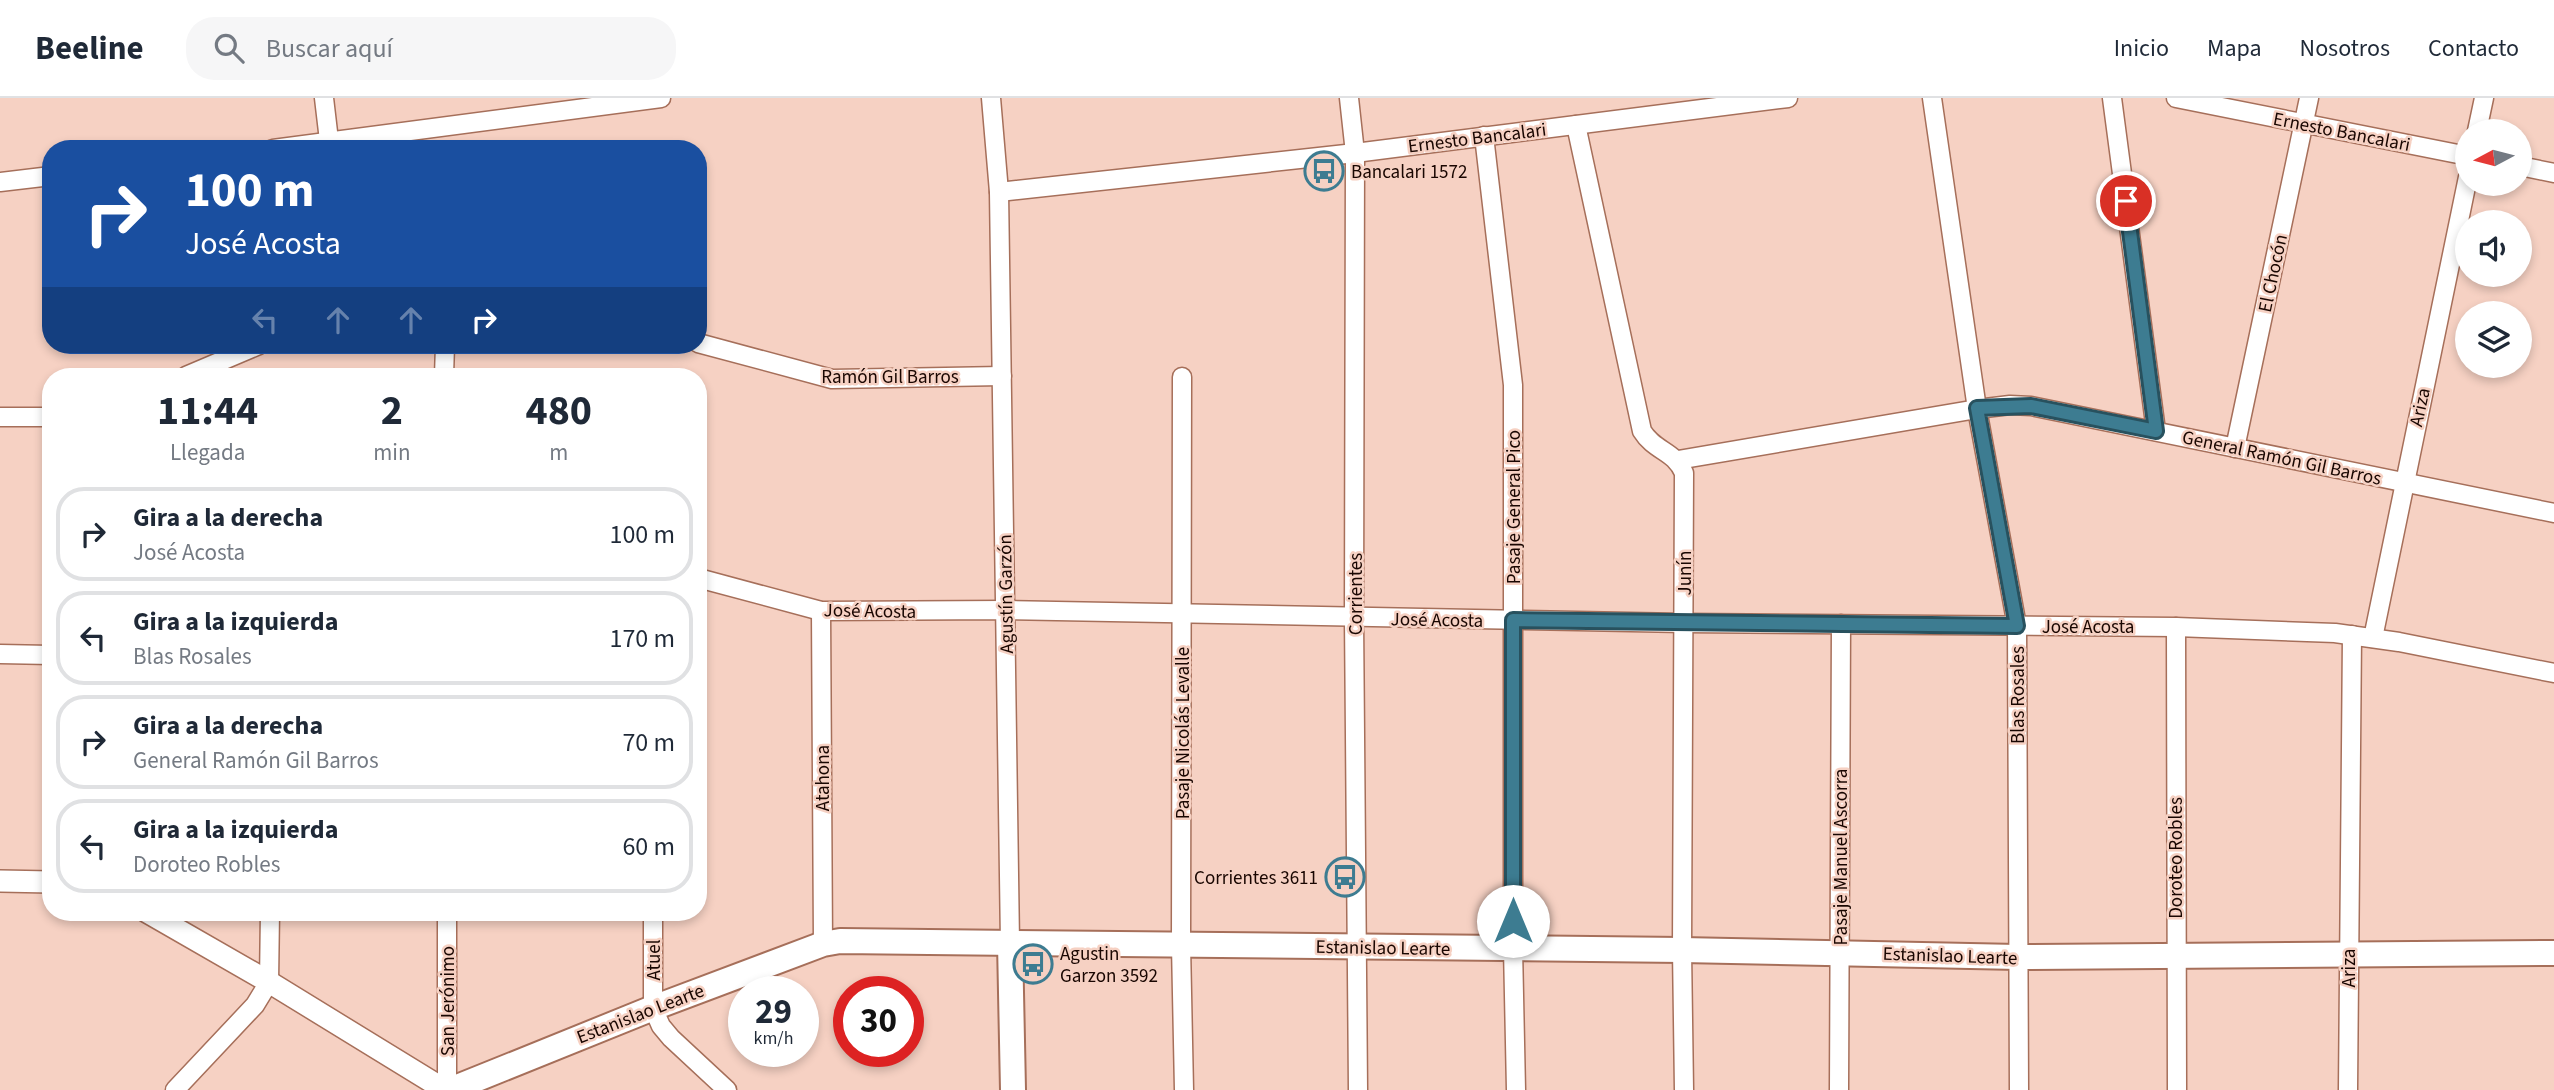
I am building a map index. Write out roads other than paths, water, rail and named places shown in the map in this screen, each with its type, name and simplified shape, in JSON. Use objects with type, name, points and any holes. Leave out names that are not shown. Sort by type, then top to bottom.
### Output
[{"type":"main road","name":"Estanislao Learte","points":[[448,1090],[823,944],[858,941],[1840,952],[2018,957],[2554,953]]},
{"type":"main road","name":"Agustín Garzón","points":[[1010,943],[1013,1090]]},
{"type":"street","points":[[324,98],[328,140]]},
{"type":"street","points":[[363,140],[661,98]]},
{"type":"street","name":"Agustín Garzón","points":[[991,98],[999,192],[1010,943]]},
{"type":"street","name":"Corrientes","points":[[1349,98],[1355,152],[1354,618],[1359,948],[1358,1090]]},
{"type":"street","name":"Ernesto Bancalari","points":[[999,192],[1355,152],[1788,98]]},
{"type":"street","name":"Blas Rosales","points":[[1931,98],[1977,408],[2017,626],[2019,1090]]},
{"type":"street","points":[[2112,98],[2156,431]]},
{"type":"street","name":"Ernesto Bancalari","points":[[2176,98],[2455,153]]},
{"type":"street","name":"El Chocón","points":[[2235,448],[2309,98]]},
{"type":"street","points":[[2480,119],[2484,98]]},
{"type":"street","points":[[1576,125],[1642,431],[1649,442],[1678,460]]},
{"type":"street","name":"Pasaje General Pico","points":[[1484,136],[1513,384],[1513,948],[1516,1090]]},
{"type":"street","points":[[2532,168],[2554,173]]},
{"type":"street","points":[[0,182],[42,177]]},
{"type":"street","name":"Ariza","points":[[2373,638],[2464,196]]},
{"type":"street","name":"Ramón Gil Barros","points":[[707,345],[832,379],[1002,376]]},
{"type":"street","points":[[205,368],[238,354]]},
{"type":"street","name":"Pasaje Nicolás Levalle","points":[[1181,377],[1181,945],[1184,1090]]},
{"type":"street","name":"General Ramón Gil Barros","points":[[1678,460],[1977,408],[2031,406],[2554,513]]},
{"type":"street","points":[[0,417],[42,417]]},
{"type":"street","name":"Junín","points":[[1678,460],[1684,473],[1685,487],[1682,950],[1684,1090]]},
{"type":"street","name":"José Acosta","points":[[707,580],[821,611],[1006,611],[1684,623],[2176,627],[2352,635],[2554,673]]},
{"type":"street","name":"Atahona","points":[[821,611],[823,944]]},
{"type":"street","name":"Pasaje Manuel Ascorra","points":[[1839,1090],[1841,624]]},
{"type":"street","name":"Doroteo Robles","points":[[2176,627],[2177,1090]]},
{"type":"street","name":"Ariza","points":[[2348,1090],[2352,635]]},
{"type":"street","points":[[0,654],[42,655]]},
{"type":"street","points":[[0,881],[42,882]]},
{"type":"street","points":[[164,921],[448,1090]]},
{"type":"street","points":[[175,1090],[255,1005],[269,982],[270,921]]},
{"type":"street","name":"San Jerónimo","points":[[447,921],[448,1090]]},
{"type":"street","name":"Atuel","points":[[653,921],[653,1008]]},
{"type":"street","points":[[653,1008],[661,1026],[671,1038],[727,1090]]},
{"type":"place","name":"Bancalari 1572","points":[[1324,171]]},
{"type":"place","name":"Corrientes 3611","points":[[1345,877]]},
{"type":"place","name":"Agustin Garzon 3592","points":[[1033,964]]}]
